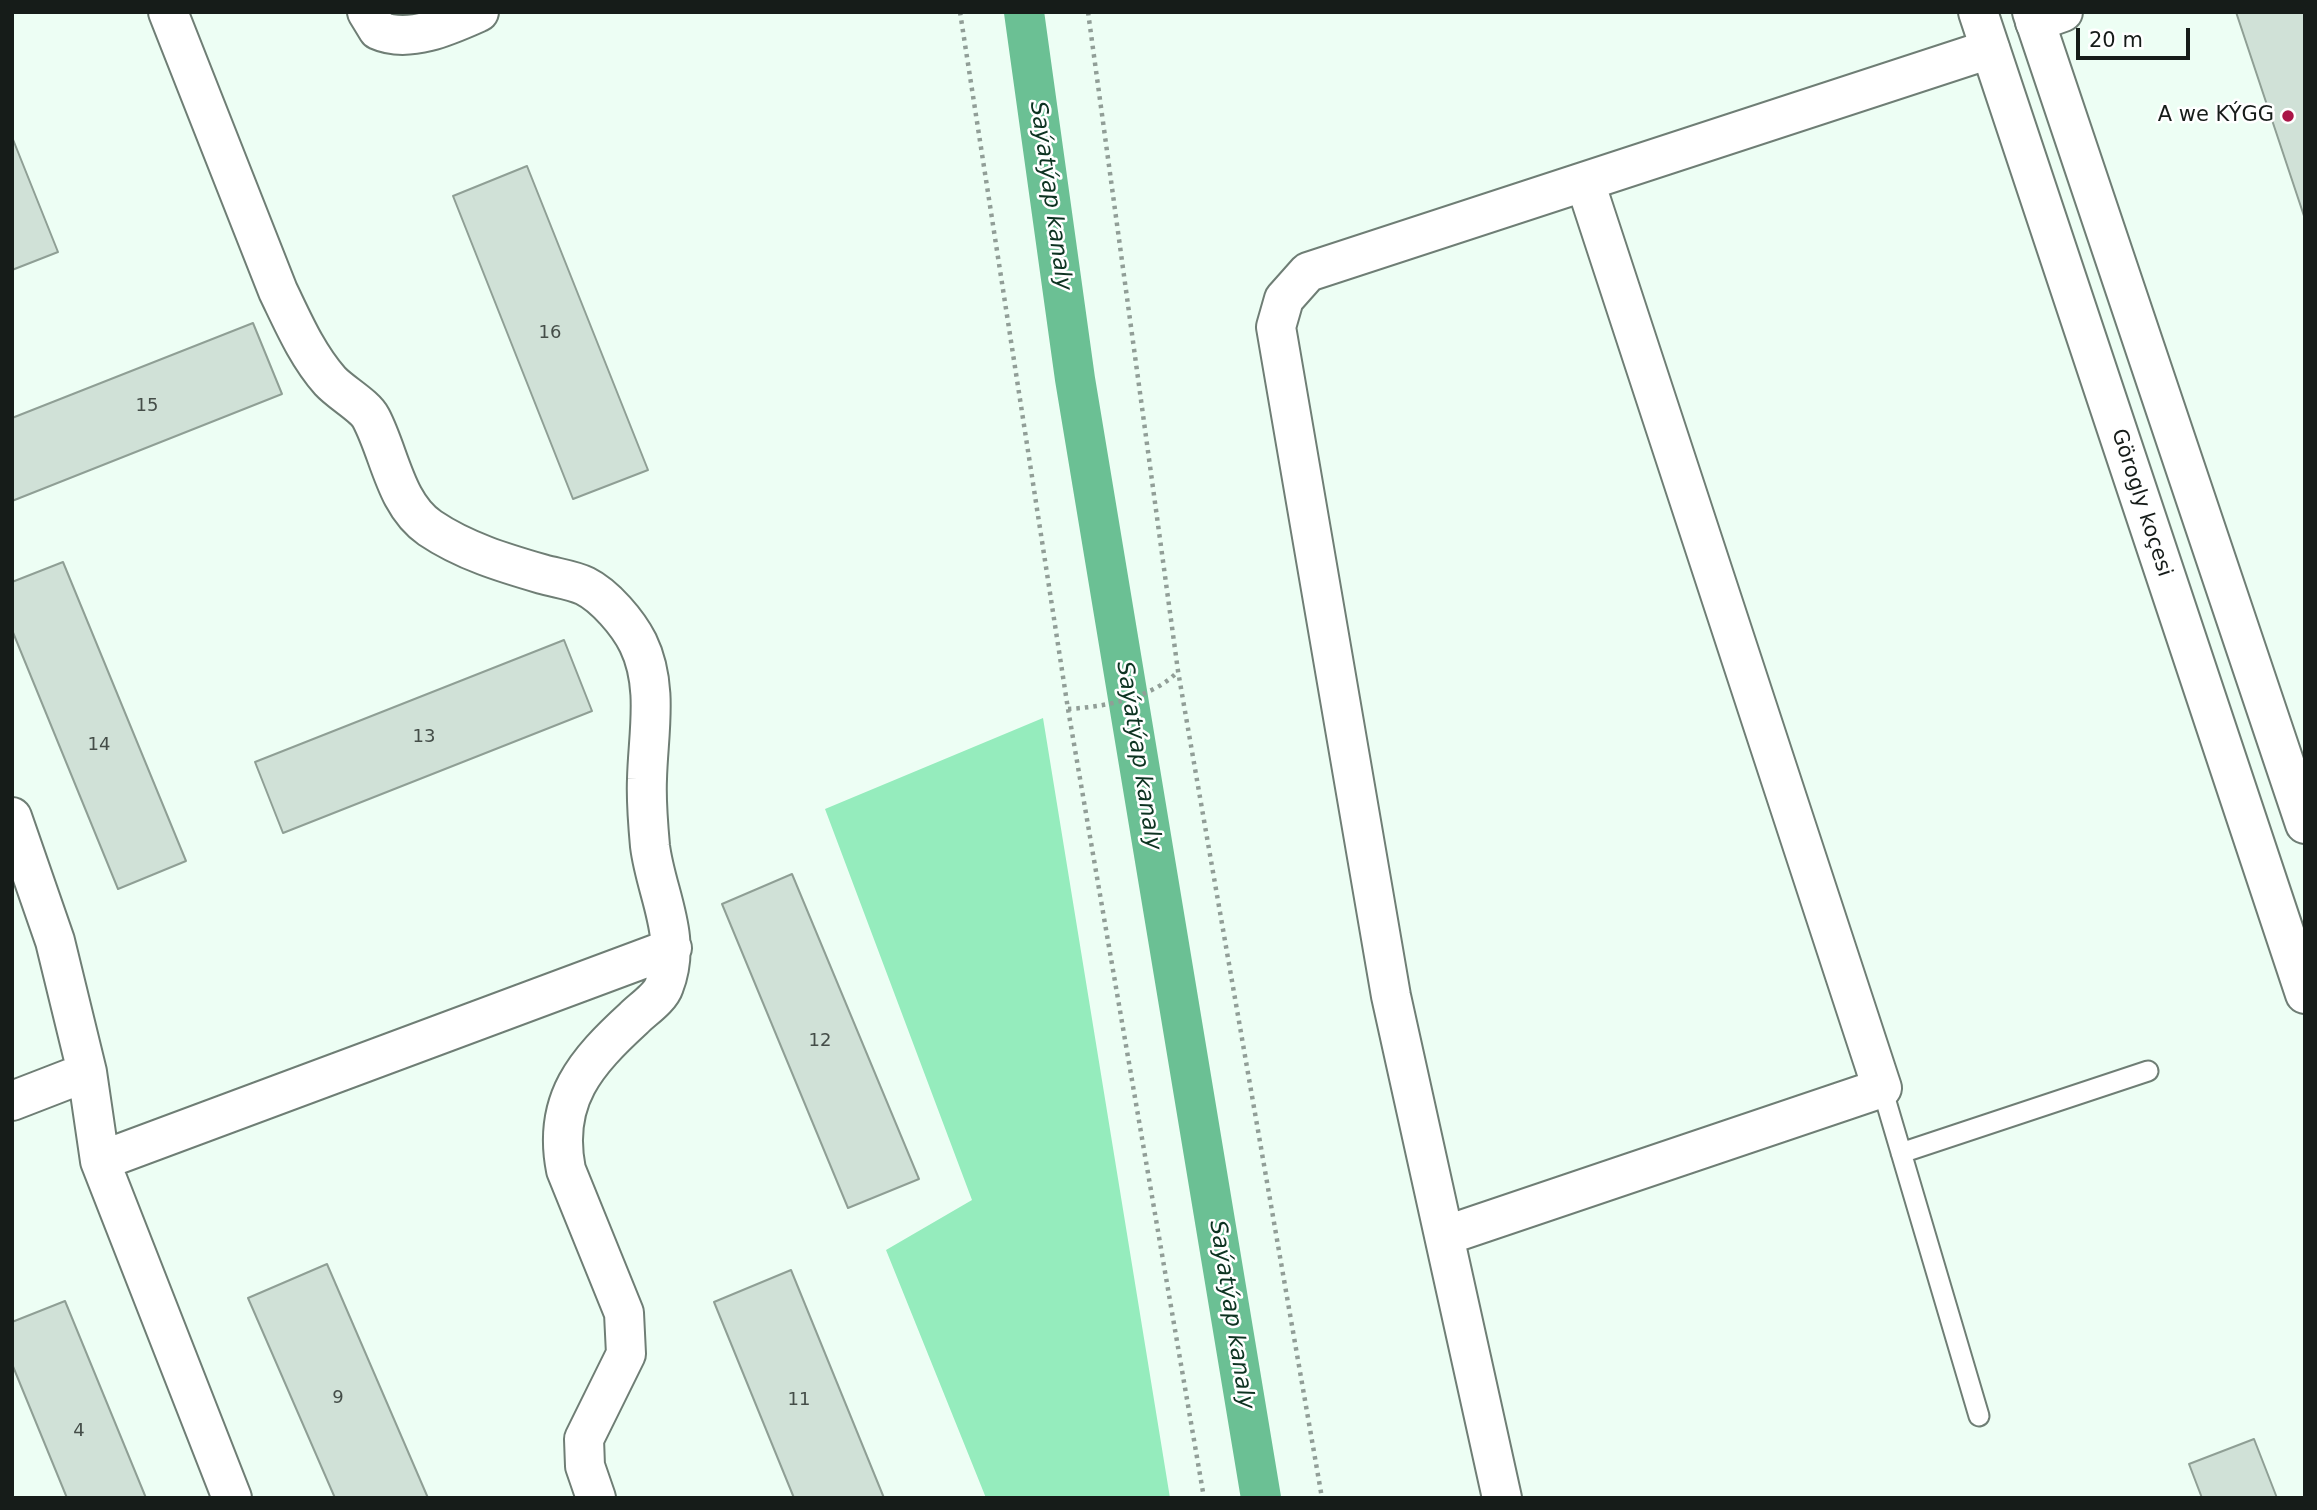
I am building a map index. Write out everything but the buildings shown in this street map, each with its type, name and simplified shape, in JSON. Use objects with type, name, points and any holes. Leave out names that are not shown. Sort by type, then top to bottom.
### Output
[{"type":"street","points":[[168,12],[278,290],[299,335],[324,373],[343,395],[369,414],[392,463],[404,501],[428,527],[459,544],[498,561],[585,586],[607,604],[637,642],[648,673],[652,716],[646,781],[650,847],[670,923],[672,958],[663,989],[593,1057],[575,1084],[565,1112],[561,1146],[566,1170],[624,1313],[626,1354],[584,1439],[585,1466],[596,1498]]},
{"type":"street","points":[[367,12],[378,30],[394,35],[419,33],[480,12]]},
{"type":"street","name":"Görogly koçesi","points":[[1978,12],[2305,994]]},
{"type":"street","points":[[2043,15],[2305,824]]},
{"type":"street","points":[[1502,1498],[1391,996],[1276,327],[1284,299],[1308,272],[1990,49]]},
{"type":"street","points":[[1444,1236],[1882,1088],[1585,182]]},
{"type":"street","points":[[12,817],[55,941],[87,1072],[100,1161],[232,1498]]},
{"type":"street","points":[[100,1161],[672,948]]},
{"type":"street","points":[[12,1101],[87,1072]]},
{"type":"lane","points":[[1901,1153],[2148,1070]]},
{"type":"lane","points":[[1882,1088],[1979,1416]]},
{"type":"path","points":[[960,12],[1019,410],[1068,709],[1204,1498]]},
{"type":"path","points":[[1088,12],[1178,671],[1322,1498]]},
{"type":"path","points":[[1068,709],[1090,707],[1164,686],[1178,671]]},
{"type":"green space","points":[[1043,718],[1170,1498],[986,1498],[886,1250],[972,1200],[825,809]]},
{"type":"waterway","name":"Saýatýap kanaly","points":[[1024,12],[1075,379],[1261,1498]]},
{"type":"place","name":"A we KÝGG","points":[[2288,116]]}]
